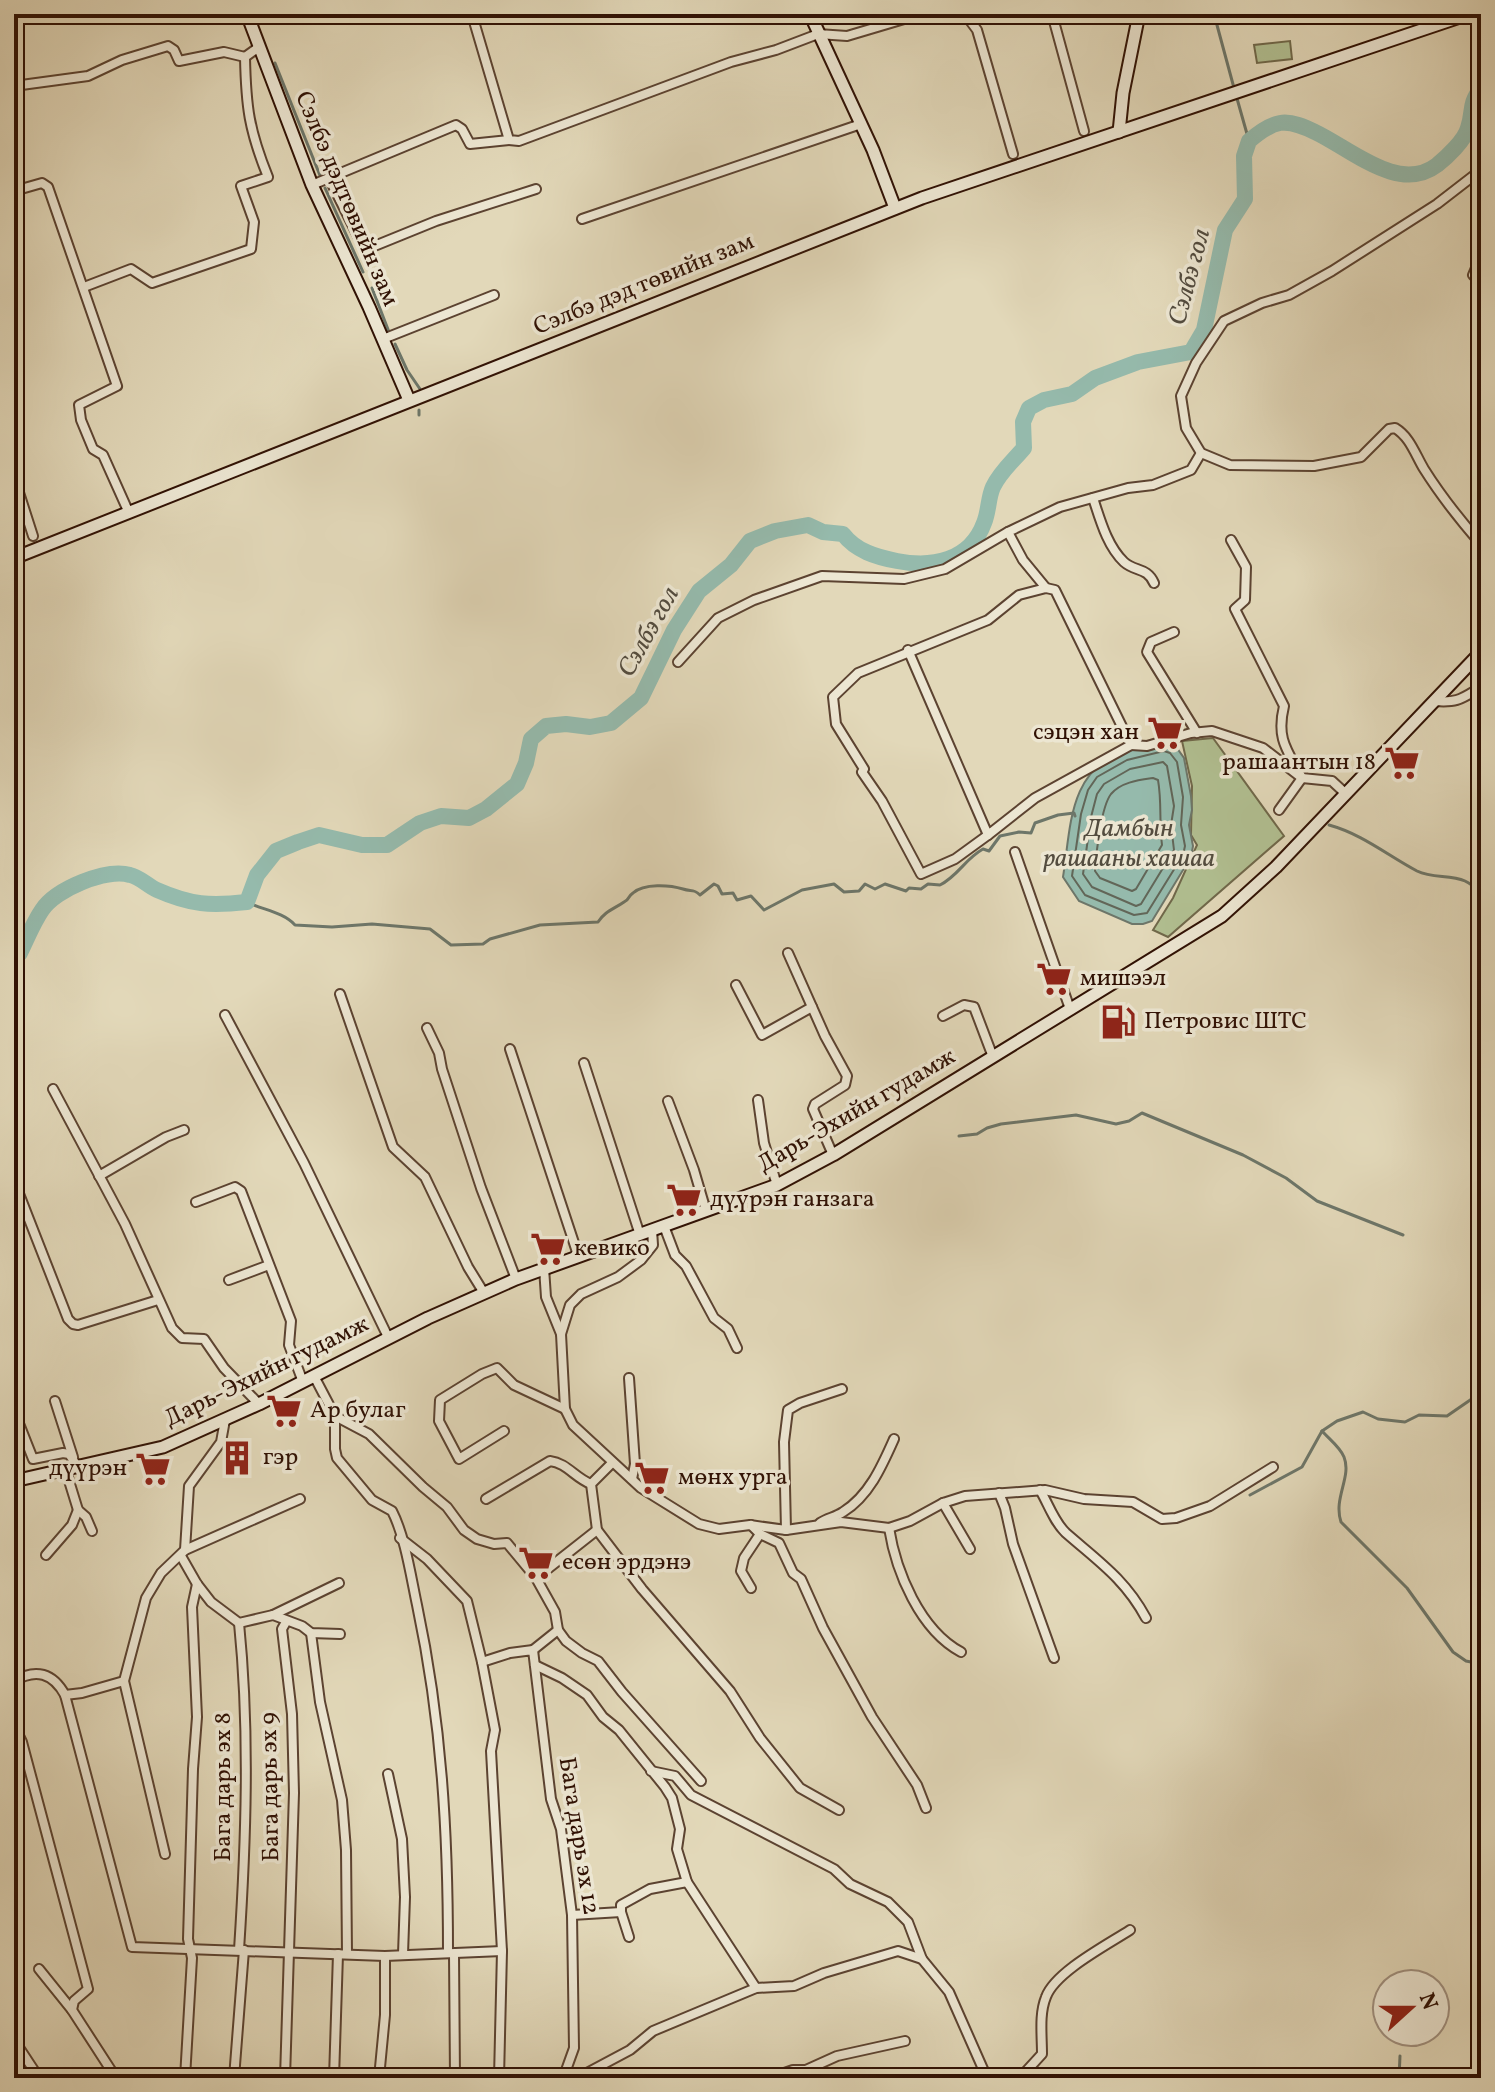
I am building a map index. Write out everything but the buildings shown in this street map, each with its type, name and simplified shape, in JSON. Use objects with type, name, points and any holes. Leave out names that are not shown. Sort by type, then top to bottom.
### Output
[{"type":"street","name":"Сэлбэ дэдтөвийн зам","points":[[247,14],[312,185],[409,400]]},
{"type":"street","points":[[810,14],[861,124],[895,208]]},
{"type":"street","points":[[312,185],[456,125],[462,129],[470,144],[536,137],[555,127],[731,62],[818,34],[847,36],[921,14]]},
{"type":"street","points":[[965,14],[977,30],[1013,154]]},
{"type":"street","points":[[1052,14],[1084,131]]},
{"type":"street","points":[[1119,132],[1127,68],[1139,14]]},
{"type":"street","points":[[1347,14],[1383,14]]},
{"type":"street","name":"Сэлбэ дэд төвийн зам","points":[[14,558],[895,208],[1469,14]]},
{"type":"street","points":[[473,18],[509,140]]},
{"type":"street","points":[[14,86],[88,76],[122,60],[168,46],[174,50],[179,61],[224,52],[245,57],[259,47]]},
{"type":"street","points":[[84,287],[131,269],[152,283],[251,249],[254,222],[241,186],[268,177],[250,129],[245,57]]},
{"type":"street","points":[[582,219],[861,124]]},
{"type":"street","points":[[1481,125],[1477,129],[1481,135]]},
{"type":"street","points":[[1481,170],[1437,204],[1332,271],[1289,295],[1262,303],[1222,323],[1196,363],[1181,396],[1186,428],[1201,453],[1230,465],[1314,466],[1361,457],[1389,429],[1395,428],[1404,433],[1423,468],[1460,521],[1481,544]]},
{"type":"street","points":[[329,178],[362,244],[372,247],[436,221],[536,189]]},
{"type":"street","points":[[14,191],[42,183],[48,187],[84,287],[117,386],[79,405],[81,420],[93,449],[103,455],[129,513]]},
{"type":"street","points":[[1481,256],[1473,275],[1481,283]]},
{"type":"street","points":[[383,339],[494,295]]},
{"type":"street","points":[[678,662],[718,618],[754,600],[822,576],[904,579],[945,569],[1008,532],[1060,507],[1128,488],[1153,485],[1191,470],[1201,453]]},
{"type":"street","points":[[14,477],[33,536]]},
{"type":"street","points":[[1093,498],[1103,527],[1123,561],[1142,569],[1154,583]]},
{"type":"street","points":[[1008,532],[1023,560],[1046,588]]},
{"type":"street","points":[[1231,540],[1246,567],[1245,600],[1235,609],[1284,706],[1279,726],[1286,749],[1302,778]]},
{"type":"street","points":[[1131,745],[1055,590],[1046,588],[1019,595],[988,620],[908,650],[858,673],[833,697],[836,724],[921,874],[955,859],[1035,798],[1131,745],[1147,746],[1212,731],[1263,748],[1302,778],[1332,781],[1345,793]]},
{"type":"street","points":[[1174,632],[1151,642],[1147,652],[1197,733]]},
{"type":"street","points":[[908,650],[988,835]]},
{"type":"street","name":"Дарь-Эхийн гудамж","points":[[14,1481],[72,1465],[163,1447],[259,1404],[388,1337],[516,1279],[777,1185],[833,1155],[1222,916],[1276,867],[1481,652]]},
{"type":"street","points":[[1433,701],[1463,699],[1481,687]]},
{"type":"street","points":[[1279,810],[1302,778]]},
{"type":"street","points":[[1015,852],[1070,1009]]},
{"type":"street","points":[[788,953],[847,1076],[845,1085],[815,1104],[813,1109],[833,1155]]},
{"type":"street","points":[[736,985],[762,1035],[812,1007]]},
{"type":"street","points":[[340,994],[393,1147],[425,1177],[468,1267],[484,1293]]},
{"type":"street","points":[[943,1016],[964,1005],[974,1007],[993,1057]]},
{"type":"street","points":[[225,1015],[304,1163],[388,1337]]},
{"type":"street","points":[[427,1028],[439,1053],[481,1188],[516,1279]]},
{"type":"street","points":[[510,1049],[578,1255]]},
{"type":"street","points":[[584,1063],[655,1239],[641,1260],[618,1277],[581,1294],[566,1314],[561,1334],[565,1409],[573,1425],[641,1488],[699,1524],[719,1529],[750,1525],[786,1530],[841,1522],[889,1528],[965,1496],[1040,1490],[1084,1499],[1133,1502],[1162,1519],[1176,1518],[1210,1506],[1273,1467]]},
{"type":"street","points":[[53,1089],[125,1224],[177,1335],[188,1340],[204,1339],[224,1368],[259,1404]]},
{"type":"street","points":[[758,1100],[764,1143],[777,1185]]},
{"type":"street","points":[[668,1101],[706,1211]]},
{"type":"street","points":[[99,1176],[166,1137],[184,1130]]},
{"type":"street","points":[[14,1181],[73,1324],[158,1300]]},
{"type":"street","points":[[196,1202],[239,1188],[291,1321],[289,1345],[335,1416],[369,1434],[447,1507],[464,1530],[477,1539],[494,1544],[507,1543],[536,1578],[555,1612],[558,1630],[566,1641],[598,1661],[701,1781]]},
{"type":"street","points":[[652,1230],[686,1266],[714,1318],[728,1329],[737,1348]]},
{"type":"street","points":[[229,1280],[269,1265]]},
{"type":"street","points":[[544,1268],[546,1297],[561,1334]]},
{"type":"street","points":[[504,1431],[459,1459],[439,1421],[440,1400],[497,1368],[514,1385],[565,1409]]},
{"type":"street","points":[[629,1378],[635,1464],[632,1479]]},
{"type":"street","points":[[786,1530],[784,1442],[788,1410],[842,1389]]},
{"type":"street","points":[[46,1555],[72,1525],[78,1510],[72,1465],[55,1401]]},
{"type":"street","points":[[14,1411],[33,1459],[63,1453],[72,1465]]},
{"type":"street","points":[[335,1416],[337,1458],[372,1500],[392,1511],[429,1662],[448,1840],[455,2078]]},
{"type":"street","points":[[225,1420],[221,1442],[189,1486],[183,1553],[197,1584],[211,1602],[239,1623],[273,1615],[339,1583]]},
{"type":"street","points":[[816,1526],[845,1511],[870,1486],[881,1470],[894,1439]]},
{"type":"street","points":[[486,1499],[550,1461],[561,1462],[581,1481],[591,1484]]},
{"type":"street","points":[[591,1484],[612,1463]]},
{"type":"street","points":[[591,1484],[597,1530],[642,1589],[730,1691],[760,1738],[800,1788],[839,1810]]},
{"type":"street","points":[[1040,1490],[1064,1532],[1118,1577],[1133,1594],[1146,1618]]},
{"type":"street","points":[[999,1493],[1013,1544],[1054,1658]]},
{"type":"street","points":[[165,1854],[124,1681],[146,1598],[161,1573],[183,1553],[300,1499]]},
{"type":"street","points":[[943,1503],[970,1549]]},
{"type":"street","points":[[78,1510],[86,1517],[92,1531]]},
{"type":"street","points":[[750,1525],[779,1543],[793,1573],[801,1579],[835,1651],[872,1717],[917,1785],[926,1808]]},
{"type":"street","points":[[889,1528],[895,1554],[916,1605],[947,1645],[961,1652]]},
{"type":"street","points":[[536,1578],[597,1530]]},
{"type":"street","points":[[751,1588],[741,1571],[744,1558],[760,1534]]},
{"type":"street","points":[[400,1538],[427,1559],[467,1601],[495,1730],[491,1751],[502,1951],[499,2078]]},
{"type":"street","points":[[185,2078],[192,1958],[193,1769],[197,1717],[192,1607],[197,1584]]},
{"type":"street","points":[[273,1615],[302,1626],[311,1633],[340,1634]]},
{"type":"street","name":"Бага дарь эх 9","points":[[285,2078],[294,1793],[292,1714],[282,1629],[286,1622]]},
{"type":"street","name":"Бага дарь эх 8","points":[[234,2078],[245,1862],[243,1664],[239,1623]]},
{"type":"street","points":[[482,1662],[533,1650],[558,1630]]},
{"type":"street","points":[[311,1633],[320,1702],[342,1800],[346,1850],[334,2078]]},
{"type":"street","name":"Бага дарь эх 12","points":[[533,1650],[551,1799],[561,1829],[572,1915],[574,2048],[562,2075]]},
{"type":"street","points":[[535,1665],[587,1695],[672,1798],[680,1829],[677,1849],[687,1882],[756,1988]]},
{"type":"street","points":[[14,1681],[30,1673],[43,1674],[60,1684],[65,1695],[72,1711],[132,1947],[385,1956],[502,1951]]},
{"type":"street","points":[[65,1695],[124,1681]]},
{"type":"street","points":[[14,1725],[88,1989],[74,2001],[72,2010]]},
{"type":"street","points":[[651,1771],[675,1776],[691,1795],[834,1869],[850,1884],[888,1902],[908,1922],[922,1959],[949,1992],[987,2078]]},
{"type":"street","points":[[388,1774],[402,1839],[405,1897],[403,1954]]},
{"type":"street","points":[[629,1937],[621,1905],[650,1889],[687,1882]]},
{"type":"street","points":[[572,1915],[621,1912]]},
{"type":"street","points":[[1020,2078],[1042,2054],[1041,2017],[1045,1997],[1054,1981],[1130,1930]]},
{"type":"street","points":[[562,2075],[585,2076],[630,2050],[653,2031],[756,1988],[794,1986],[824,1973],[898,1951],[922,1959]]},
{"type":"street","points":[[379,2078],[385,2015],[385,1956]]},
{"type":"street","points":[[39,1969],[72,2010],[116,2078]]},
{"type":"street","points":[[14,2040],[39,2078]]},
{"type":"street","points":[[770,2078],[793,2070],[806,2070],[837,2056],[905,2041]]},
{"type":"shaded area","points":[[1290,41],[1292,59],[1257,63],[1254,45]]},
{"type":"shaded area","points":[[1213,738],[1284,836],[1168,937],[1153,930],[1173,898],[1197,845],[1191,835],[1192,786],[1182,741]]},
{"type":"water","name":"Дамбын рашааны хашаа","points":[[1164,743],[1174,744],[1184,758],[1191,796],[1189,825],[1193,846],[1191,857],[1152,921],[1132,924],[1079,901],[1063,877],[1071,820],[1083,785],[1093,771],[1108,759],[1127,751]]},
{"type":"waterway","points":[[1214,14],[1234,88]]},
{"type":"waterway","points":[[275,63],[321,178]]},
{"type":"waterway","name":"Сэлбэ гол","points":[[14,958],[20,953],[36,920],[49,902],[95,877],[130,875],[169,895],[201,903],[247,902],[257,875],[276,851],[298,842],[319,835],[362,845],[387,845],[420,823],[441,816],[469,818],[486,809],[517,784],[531,739],[546,726],[566,724],[590,727],[611,723],[641,698],[674,630],[699,591],[731,565],[750,541],[775,531],[808,525],[823,532],[843,534],[867,552],[897,561],[936,562],[960,554],[978,536],[996,482],[1024,448],[1023,422],[1029,408],[1044,400],[1072,394],[1095,378],[1138,362],[1191,352],[1204,330],[1225,230],[1245,199],[1244,156],[1249,141],[1272,126],[1294,124],[1315,132],[1375,166],[1391,172],[1422,173],[1441,162],[1463,138],[1474,99],[1481,88]]},
{"type":"waterway","points":[[1236,95],[1249,141]]},
{"type":"waterway","points":[[325,188],[363,272]]},
{"type":"waterway","points":[[372,288],[389,332]]},
{"type":"waterway","points":[[395,344],[420,389]]},
{"type":"waterway","points":[[419,410],[419,415]]},
{"type":"waterway","points":[[247,902],[279,914],[295,925],[332,927],[372,924],[430,929],[451,945],[483,944],[490,939],[540,925],[598,922],[633,893],[650,886],[678,888],[700,895],[714,884],[722,894],[733,893],[737,900],[751,896],[764,910],[802,890],[834,884],[844,892],[859,891],[865,884],[875,889],[885,884],[906,891],[909,888],[921,889],[928,884],[940,885],[977,853],[983,849],[989,851],[1000,836],[1031,833],[1035,823],[1058,815],[1074,813],[1075,816]]},
{"type":"waterway","points":[[1329,825],[1363,839],[1417,871],[1459,879],[1481,892]]},
{"type":"waterway","points":[[959,1136],[977,1134],[1001,1124],[1076,1115],[1116,1124],[1142,1113],[1243,1155],[1286,1178],[1317,1201],[1403,1235]]},
{"type":"waterway","points":[[1250,1495],[1302,1467],[1322,1431],[1337,1421],[1363,1412],[1378,1419],[1405,1422],[1419,1415],[1447,1416],[1476,1396],[1481,1397]]},
{"type":"waterway","points":[[1322,1431],[1340,1450],[1346,1465],[1339,1505],[1341,1522],[1407,1588],[1453,1652],[1466,1661],[1481,1664]]},
{"type":"waterway","points":[[1399,2078],[1400,2056]]},
{"type":"place","name":"сэцэн хан","points":[[1165,733]]},
{"type":"place","name":"рашаантын 18","points":[[1402,763]]},
{"type":"place","name":"мишээл","points":[[1054,979]]},
{"type":"place","name":"Петровис ШТС","points":[[1118,1022]]},
{"type":"place","name":"дүүрэн ганзага","points":[[684,1200]]},
{"type":"place","name":"кевико","points":[[548,1249]]},
{"type":"place","name":"Ар булаг","points":[[284,1411]]},
{"type":"place","name":"гэр","points":[[237,1458]]},
{"type":"place","name":"дүүрэн","points":[[153,1469]]},
{"type":"place","name":"мөнх урга","points":[[652,1478]]},
{"type":"place","name":"есөн эрдэнэ","points":[[536,1563]]}]
